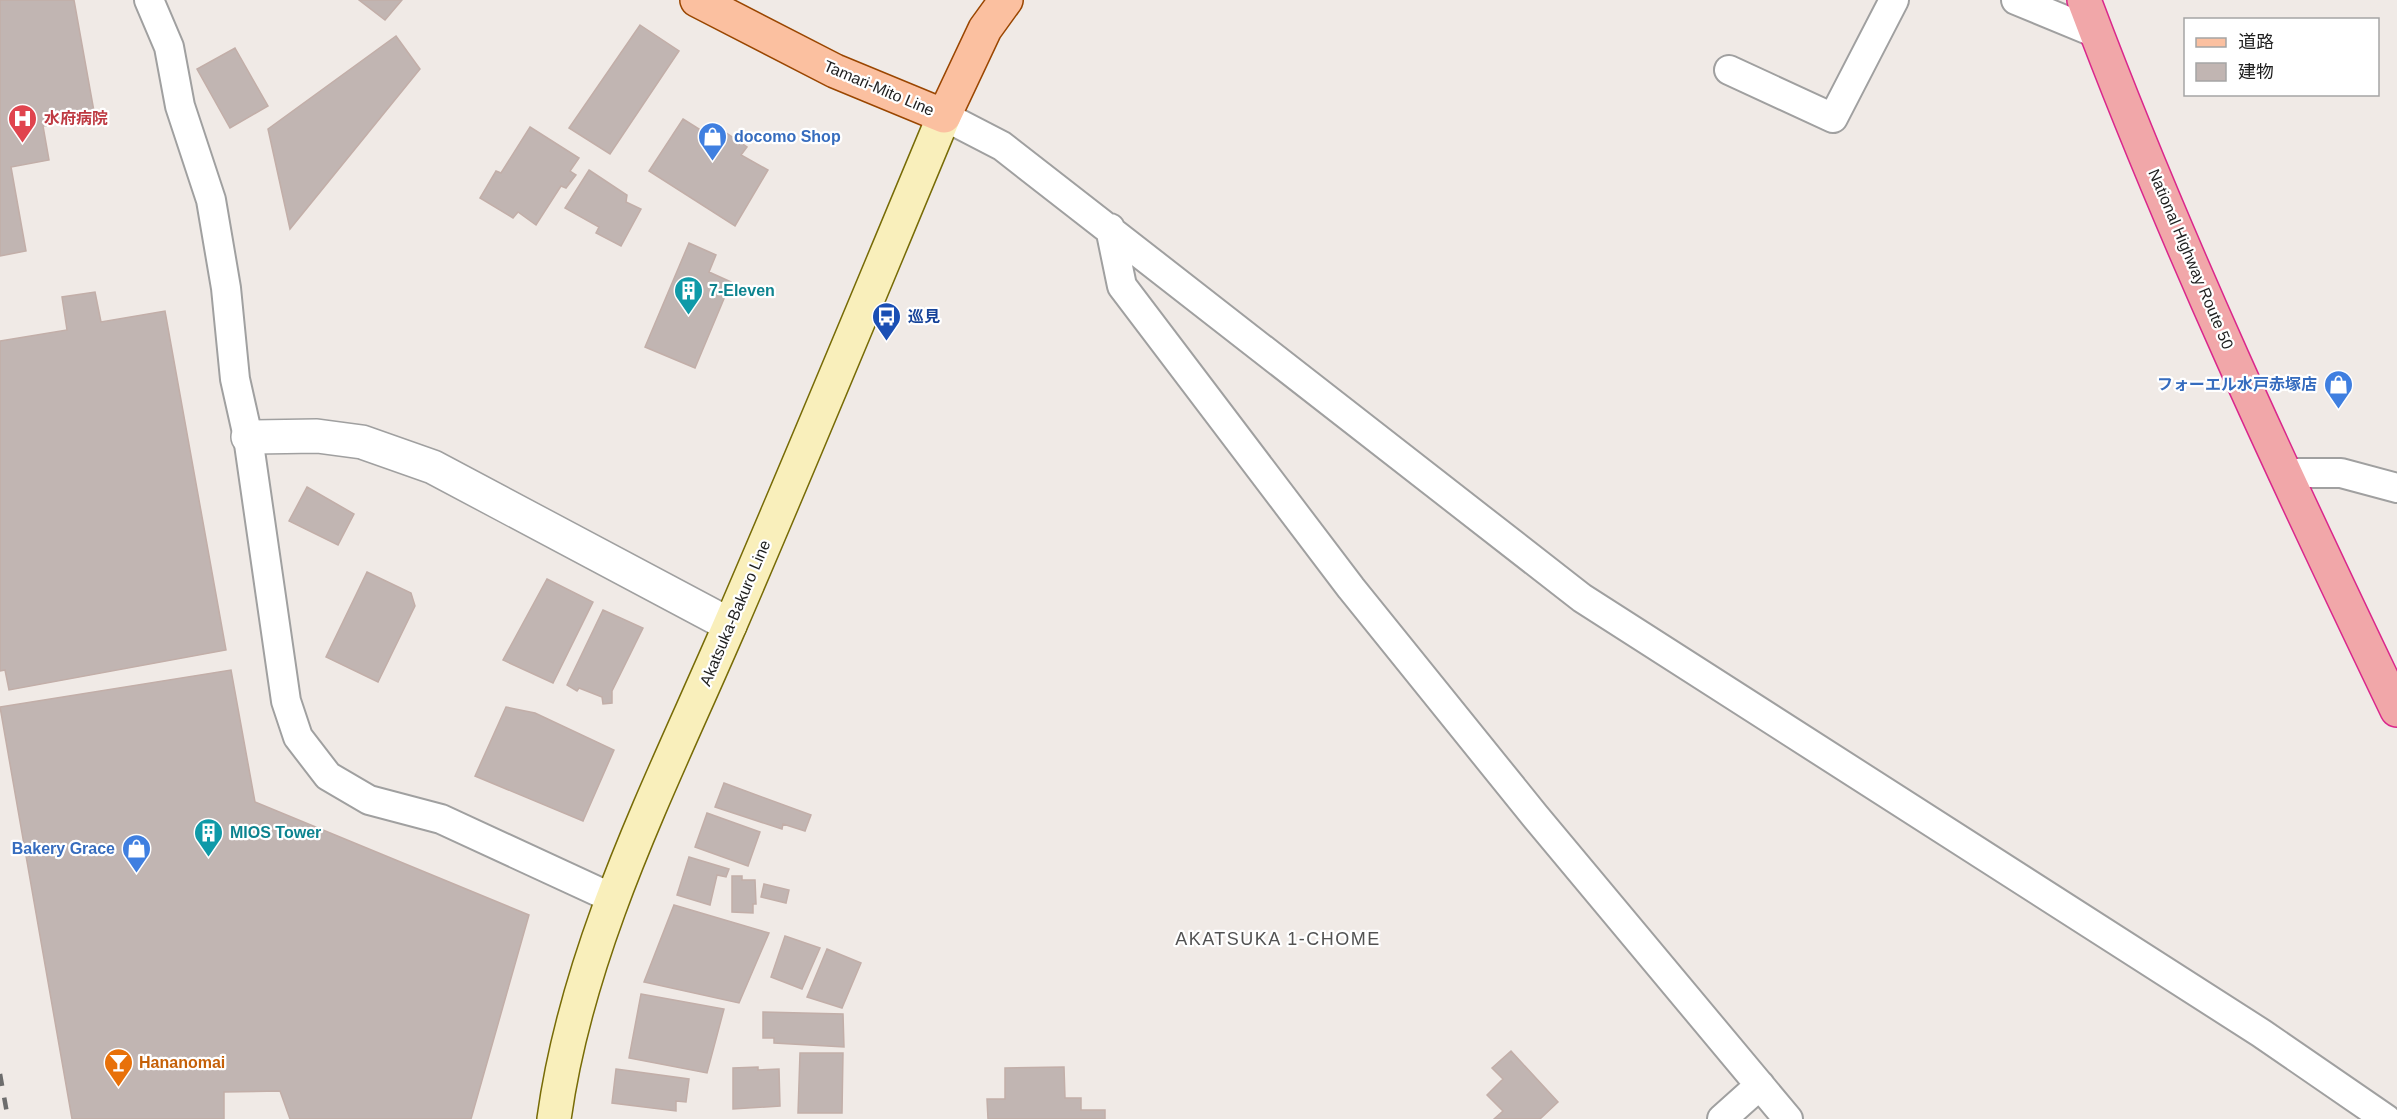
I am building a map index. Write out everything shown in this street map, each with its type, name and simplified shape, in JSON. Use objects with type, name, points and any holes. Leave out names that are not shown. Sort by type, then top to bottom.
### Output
[{"type":"highway","name":"National Highway Route 50","points":[[2084,0],[2169,210],[2283,473],[2397,710]]},
{"type":"main road","name":"Tamari-Mito Line","points":[[697,0],[835,71],[944,116],[985,29],[1006,0]]},
{"type":"main road","name":"Akatsuka-Bakuro Line","points":[[555,1119],[579,1002],[612,898],[730,625],[944,116]]},
{"type":"street","points":[[150,0],[169,47],[180,106],[211,200],[226,288],[235,379],[248,436],[286,701],[298,737],[328,776],[369,800],[441,819],[612,898]]},
{"type":"street","points":[[1729,70],[1833,118],[1894,0]]},
{"type":"street","points":[[2016,0],[2096,33]]},
{"type":"street","points":[[944,116],[1002,146],[1582,598],[2261,1033],[2386,1119]]},
{"type":"street","points":[[1110,228],[1122,286],[1351,588],[1535,816],[1788,1119]]},
{"type":"street","points":[[248,436],[317,436],[362,442],[433,467],[730,625]]},
{"type":"street","points":[[2283,473],[2341,473],[2397,488]]},
{"type":"street","points":[[1722,1119],[1760,1085]]},
{"type":"building","name":"水府病院","points":[[0,0],[74,0],[95,117],[43,126],[49,160],[11,167],[26,251],[0,256]]},
{"type":"building","points":[[359,0],[402,0],[385,20]]},
{"type":"building","points":[[640,25],[679,51],[610,154],[569,128]]},
{"type":"building","points":[[396,36],[420,69],[290,229],[268,129]]},
{"type":"building","points":[[235,48],[268,106],[230,128],[197,69]]},
{"type":"building","points":[[683,119],[710,136],[716,126],[747,147],[741,155],[768,170],[735,226],[649,171]]},
{"type":"building","points":[[530,127],[579,158],[570,171],[576,175],[566,188],[561,186],[536,225],[518,212],[513,218],[480,198],[496,171],[501,173]]},
{"type":"building","points":[[589,170],[627,195],[626,202],[641,209],[621,246],[596,233],[599,227],[565,208]]},
{"type":"building","name":"7-Eleven","points":[[689,243],[716,255],[709,272],[731,282],[695,368],[645,347]]},
{"type":"building","points":[[95,292],[101,322],[165,311],[226,650],[9,690],[5,670],[0,671],[0,341],[67,330],[62,297]]},
{"type":"building","points":[[307,487],[354,514],[338,545],[289,521]]},
{"type":"building","points":[[367,572],[411,593],[415,606],[378,682],[326,657]]},
{"type":"building","points":[[547,579],[593,602],[553,683],[503,660]]},
{"type":"building","points":[[603,610],[643,628],[612,691],[612,703],[603,704],[602,697],[579,688],[577,691],[567,685]]},
{"type":"building","name":"MIOS Tower","points":[[231,670],[255,802],[529,915],[471,1119],[290,1119],[280,1091],[224,1092],[224,1119],[72,1119],[0,707]]},
{"type":"building","points":[[506,707],[535,713],[614,750],[583,821],[475,776]]},
{"type":"building","points":[[724,783],[811,815],[805,831],[783,824],[782,829],[715,807]]},
{"type":"building","points":[[707,813],[760,832],[748,866],[695,847]]},
{"type":"building","points":[[689,857],[729,869],[726,877],[717,875],[710,905],[677,895]]},
{"type":"building","points":[[732,876],[742,876],[742,880],[755,880],[756,904],[753,904],[753,913],[732,912]]},
{"type":"building","points":[[764,884],[789,890],[786,903],[761,897]]},
{"type":"building","points":[[674,905],[769,933],[739,1003],[644,982]]},
{"type":"building","points":[[785,936],[820,948],[802,989],[771,977]]},
{"type":"building","points":[[827,949],[861,963],[842,1008],[807,997]]},
{"type":"building","points":[[641,994],[724,1009],[707,1073],[629,1058]]},
{"type":"building","points":[[763,1012],[843,1014],[844,1047],[774,1043],[774,1038],[763,1038]]},
{"type":"building","points":[[1511,1051],[1558,1102],[1540,1119],[1494,1119],[1503,1111],[1487,1095],[1503,1079],[1492,1068]]},
{"type":"building","points":[[800,1053],[843,1053],[842,1113],[798,1113]]},
{"type":"building","points":[[758,1067],[758,1070],[779,1069],[780,1106],[733,1109],[733,1068]]},
{"type":"building","points":[[1064,1067],[1065,1098],[1081,1098],[1081,1110],[1105,1110],[1105,1119],[988,1119],[987,1099],[1005,1099],[1005,1068]]},
{"type":"building","points":[[616,1069],[689,1079],[686,1102],[676,1101],[676,1111],[612,1103]]},
{"type":"railway","points":[[0,1074],[8,1119]]},
{"type":"place","name":"水府病院","points":[[23,144]]},
{"type":"place","name":"docomo Shop","points":[[713,162]]},
{"type":"place","name":"7-Eleven","points":[[688,316]]},
{"type":"place","name":"巡見","points":[[887,342]]},
{"type":"place","name":"フォーエル水戸赤塚店","points":[[2338,410]]},
{"type":"place","name":"MIOS Tower","points":[[209,858]]},
{"type":"place","name":"Bakery Grace","points":[[136,874]]},
{"type":"place","name":"Hananomai","points":[[118,1088]]},
{"type":"district","name":"AKATSUKA 1-CHOME","points":[[1278,939]]}]
